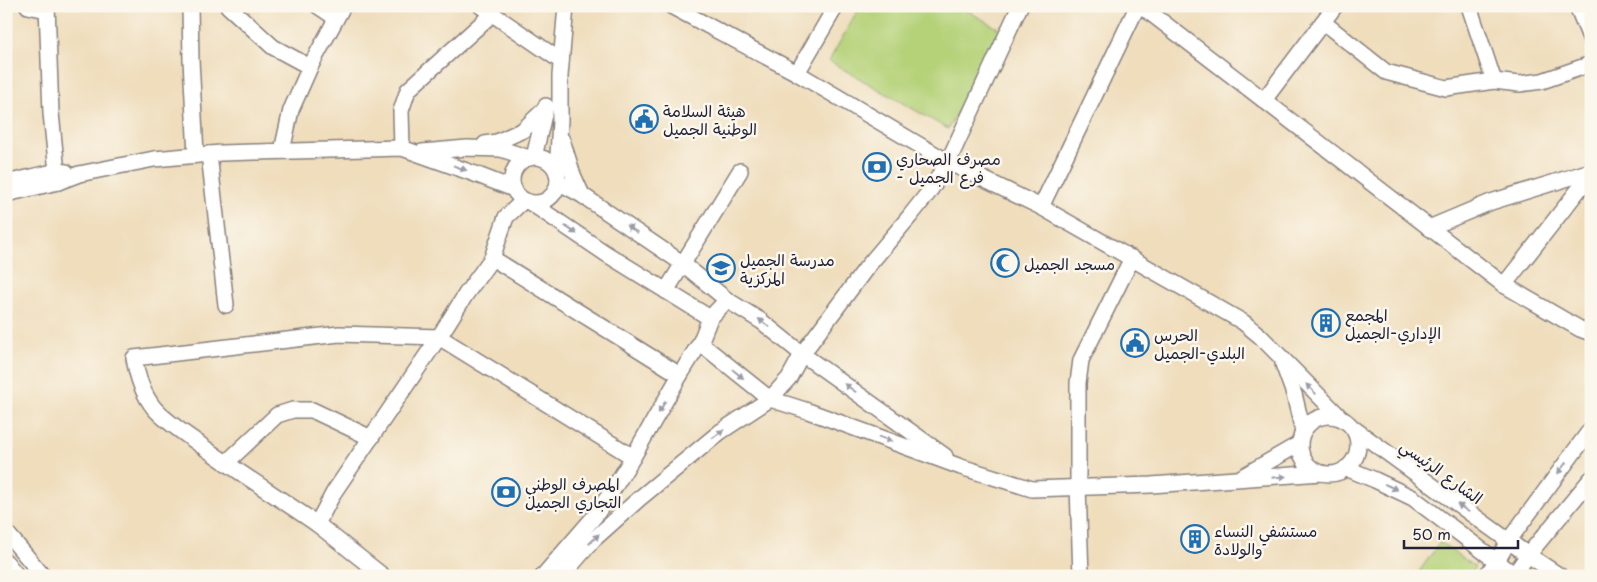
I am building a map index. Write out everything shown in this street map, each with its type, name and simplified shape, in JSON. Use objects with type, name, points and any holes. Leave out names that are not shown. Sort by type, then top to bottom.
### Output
[{"type":"street","points":[[28,6],[47,8],[51,113],[58,176]]},
{"type":"street","points":[[190,6],[191,60],[203,155],[226,305]]},
{"type":"street","points":[[228,6],[273,47],[310,67]]},
{"type":"street","points":[[282,151],[291,110],[310,67],[340,12],[318,6]]},
{"type":"street","points":[[408,150],[539,203],[552,196],[556,189],[557,178],[560,68],[566,6]]},
{"type":"street","name":"الشارع الرئيسي","points":[[671,6],[796,72],[948,162],[1041,207],[1243,322],[1260,336],[1347,423],[1528,555],[1560,576]]},
{"type":"street","points":[[796,72],[836,6]]},
{"type":"street","points":[[562,576],[593,540],[640,498],[720,432],[770,400],[789,378],[802,354],[867,267],[929,192],[948,162],[1020,6]]},
{"type":"street","points":[[1264,100],[1335,6]]},
{"type":"street","points":[[1469,6],[1494,81]]},
{"type":"street","points":[[1577,6],[1591,40]]},
{"type":"street","points":[[1041,207],[1143,8],[1504,284],[1580,329],[1591,333]]},
{"type":"street","points":[[408,150],[401,111],[408,90],[487,10],[560,68]]},
{"type":"street","points":[[1323,22],[1386,72],[1446,88],[1494,81],[1519,84],[1542,81],[1591,64]]},
{"type":"street","points":[[560,68],[545,109],[542,127],[532,158],[520,163],[514,170],[512,180],[523,197],[605,253],[710,318]]},
{"type":"street","points":[[467,148],[497,142],[523,130],[545,109]]},
{"type":"street","points":[[559,132],[573,175],[582,195]]},
{"type":"street","points":[[6,183],[79,174],[135,162],[203,155],[282,151],[467,148],[501,149],[532,158],[542,158],[554,167],[557,178],[682,263],[727,300],[761,320],[802,354],[961,467]]},
{"type":"street","points":[[666,290],[740,171]]},
{"type":"street","points":[[1429,228],[1491,202],[1591,173]]},
{"type":"street","points":[[1504,284],[1591,173]]},
{"type":"street","points":[[6,194],[58,176]]},
{"type":"street","points":[[317,524],[334,492],[492,258],[506,217],[523,197]]},
{"type":"street","points":[[492,258],[680,375]]},
{"type":"street","points":[[1081,576],[1078,486],[1078,383],[1080,360],[1132,258]]},
{"type":"street","points":[[543,576],[595,516],[633,457],[700,343],[710,318],[727,300]]},
{"type":"street","points":[[383,576],[317,524],[226,463],[168,421],[146,397],[138,378],[134,358],[339,334],[439,337],[633,457]]},
{"type":"street","points":[[700,343],[770,400],[808,411],[961,467],[1032,489],[1151,485],[1236,480],[1338,472],[1352,463],[1358,448],[1358,440],[1347,423],[1332,416],[1324,416],[1308,424],[1301,437],[1236,480]]},
{"type":"street","points":[[1282,360],[1294,394],[1301,437],[1300,452],[1308,466],[1322,474]]},
{"type":"street","points":[[226,463],[277,415],[293,410],[312,410],[370,438]]},
{"type":"street","points":[[1486,576],[1509,540],[1591,429]]},
{"type":"street","points":[[1346,468],[1413,498],[1514,575],[1528,555],[1591,479]]},
{"type":"street","points":[[6,532],[43,576]]},
{"type":"street","points":[[6,562],[17,576]]},
{"type":"green space","points":[[860,6],[959,6],[1003,31],[948,129],[829,61]]},
{"type":"green space","points":[[1440,542],[1475,567],[1469,576],[1416,576]]},
{"type":"place","name":"هيئة السلامة الوطنية الجميل","points":[[644,119]]},
{"type":"place","name":"مصرف الصحاري - فرع الجميل","points":[[877,167]]},
{"type":"place","name":"مسجد الجميل","points":[[1005,263]]},
{"type":"place","name":"مدرسة الجميل المركزية","points":[[721,268]]},
{"type":"place","name":"المجمع الإداري-الجميل","points":[[1326,323]]},
{"type":"place","name":"الحرس البلدي-الجميل","points":[[1135,343]]},
{"type":"place","name":"المصرف الوطني التجاري الجميل","points":[[506,492]]},
{"type":"place","name":"مستشفي النساء والولادة","points":[[1195,539]]}]
